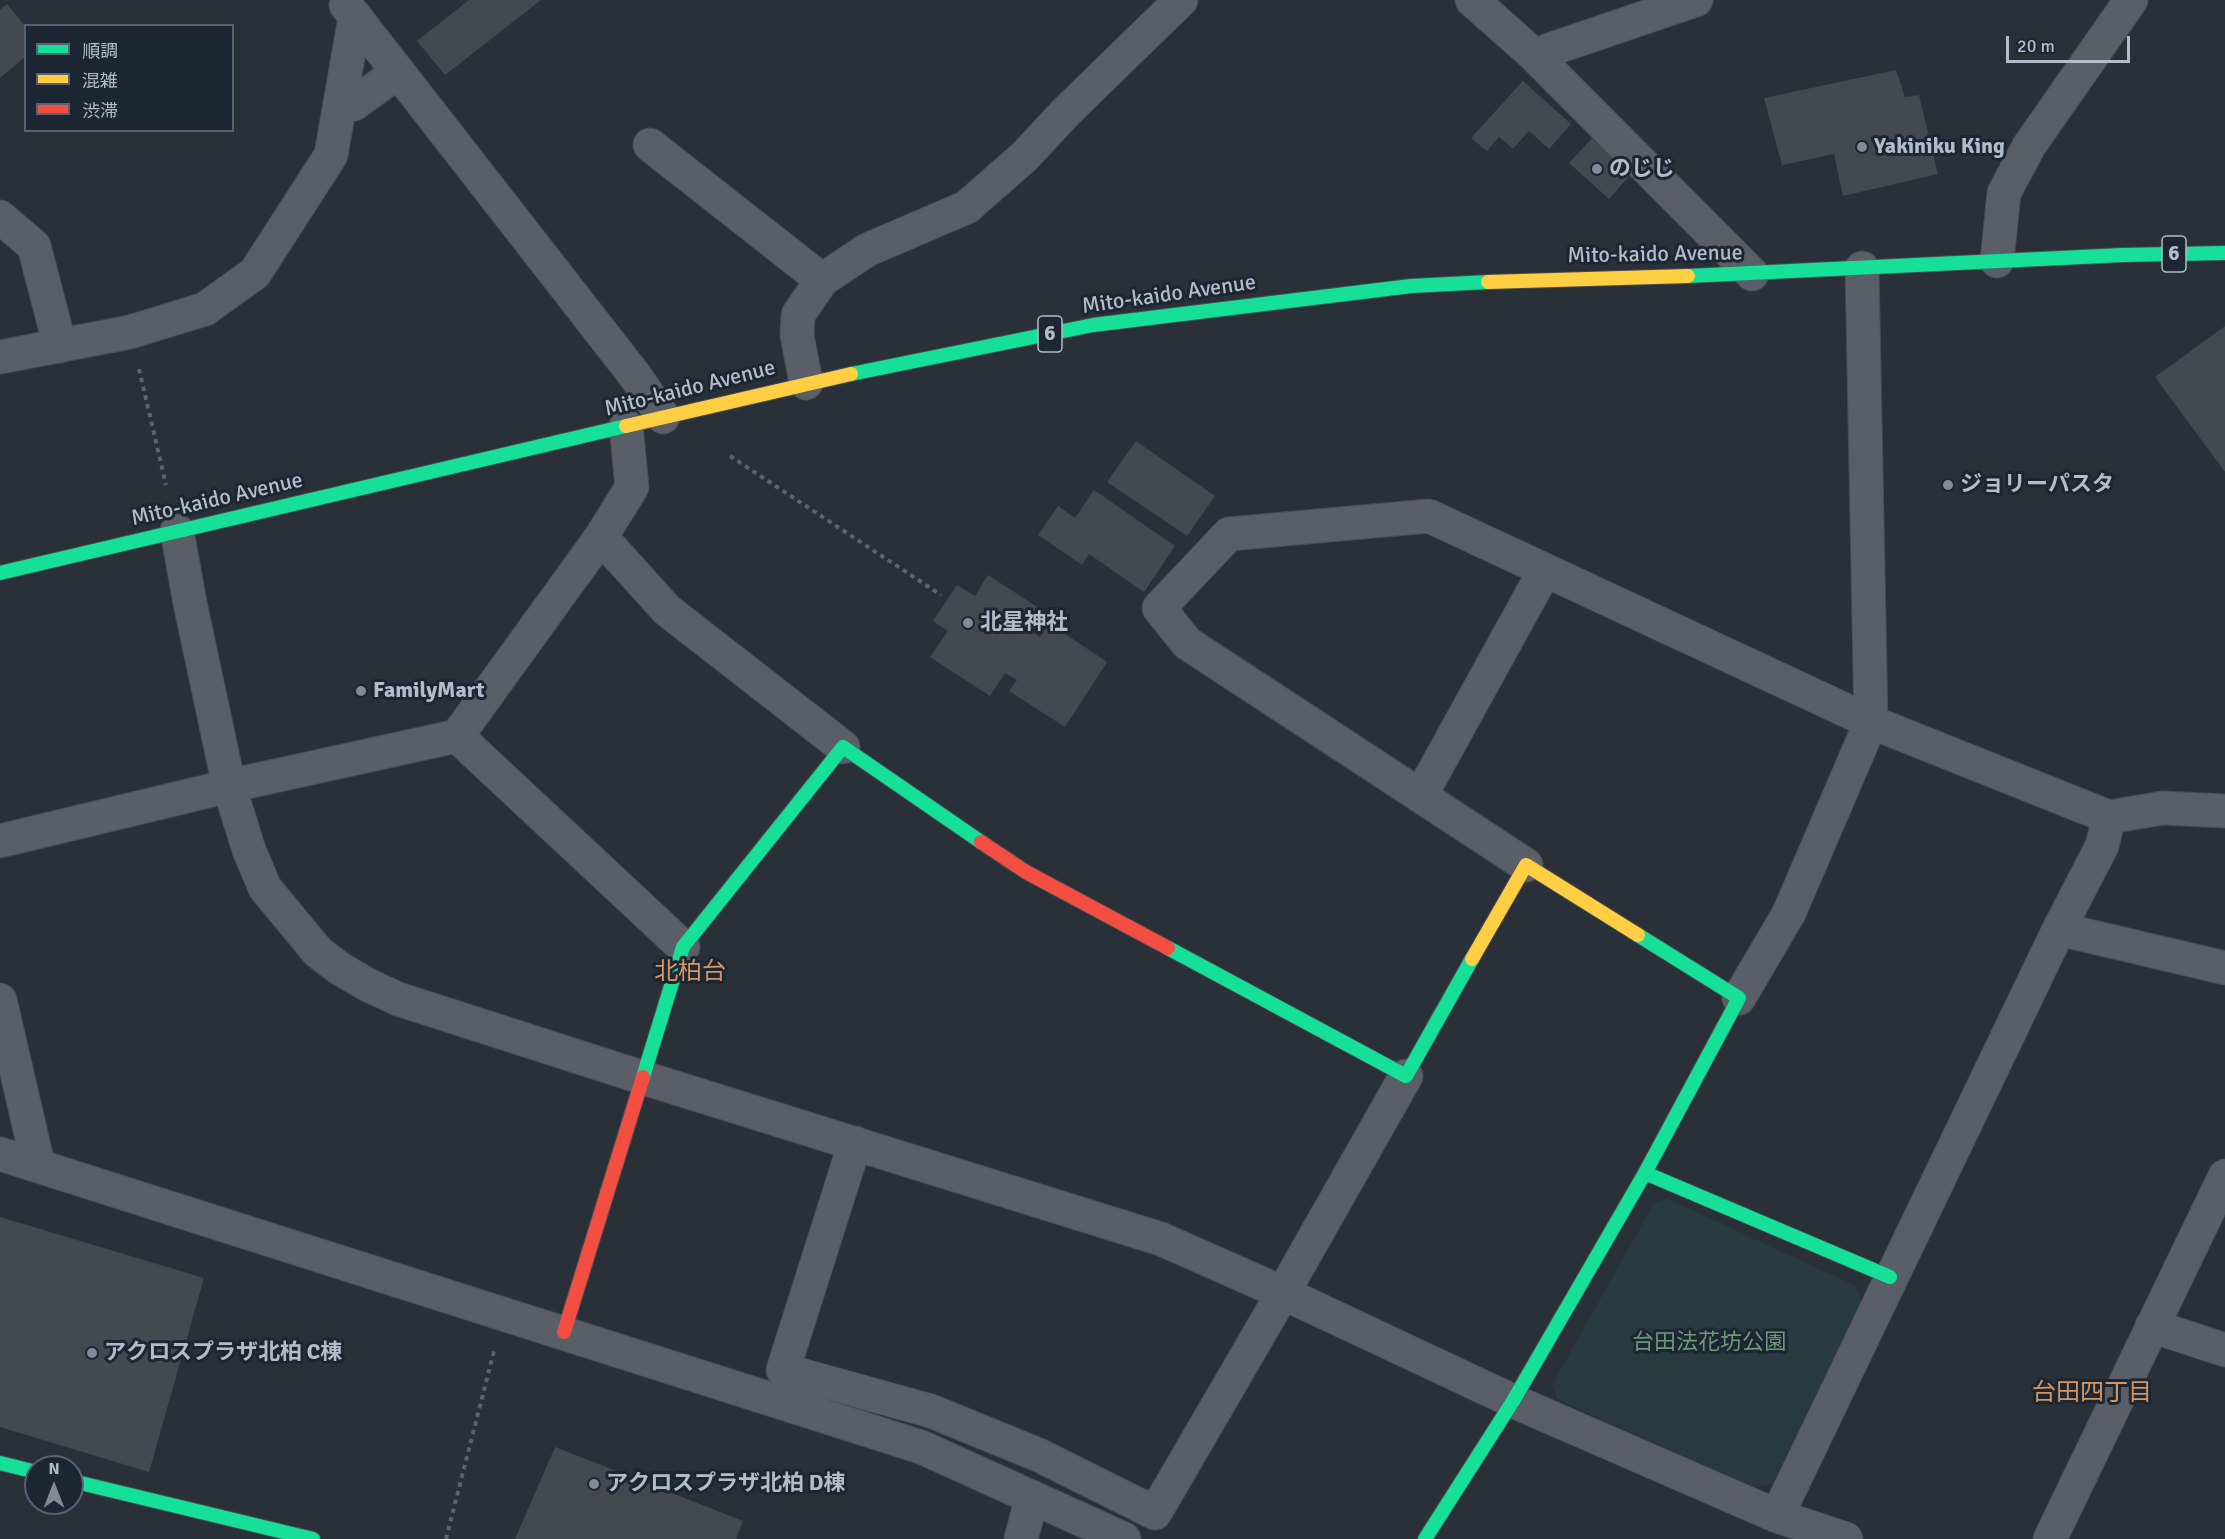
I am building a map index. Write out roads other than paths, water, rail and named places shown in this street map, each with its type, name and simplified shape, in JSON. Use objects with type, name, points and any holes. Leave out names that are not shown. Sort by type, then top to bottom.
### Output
[{"type":"main road","name":"Mito-kaido Avenue","points":[[0,573],[806,383],[1093,325],[1411,286],[1553,279],[1752,274],[2123,255],[2225,253]]},
{"type":"main road","points":[[564,1332],[683,947],[843,747],[1026,872],[1406,1076],[1526,866],[1739,998],[1645,1173],[1513,1401],[1425,1539]]},
{"type":"main road","points":[[1645,1173],[1890,1277]]},
{"type":"main road","points":[[0,1463],[24,1469]]},
{"type":"main road","points":[[84,1484],[313,1539]]},
{"type":"street","points":[[806,383],[797,334],[798,315],[822,280],[867,249],[967,207],[1025,156],[1066,112],[1181,0]]},
{"type":"street","points":[[1472,0],[1534,55],[1752,274]]},
{"type":"street","points":[[1534,55],[1696,0]]},
{"type":"street","points":[[1997,261],[2004,193],[2030,146],[2131,0]]},
{"type":"street","points":[[348,8],[636,377],[663,417]]},
{"type":"street","points":[[0,357],[130,332],[206,309],[255,273],[332,155],[340,107],[348,8]]},
{"type":"street","points":[[340,107],[354,104],[398,72]]},
{"type":"street","points":[[651,145],[822,280]]},
{"type":"street","points":[[0,217],[34,246],[60,346]]},
{"type":"street","points":[[1739,998],[1789,913],[1871,722],[1862,268]]},
{"type":"street","points":[[0,841],[229,786],[457,736],[601,537],[633,487],[626,426]]},
{"type":"street","points":[[1526,866],[1187,643],[1159,608],[1229,534],[1429,516],[1871,722],[2109,817],[2163,808],[2225,811]]},
{"type":"street","points":[[177,531],[229,786],[249,850],[265,888],[318,952],[339,968],[398,999],[1161,1239],[1283,1293],[1513,1401],[1777,1516],[1846,1539]]},
{"type":"street","points":[[601,537],[667,610],[843,747]]},
{"type":"street","points":[[1421,795],[1545,570]]},
{"type":"street","points":[[457,736],[683,947]]},
{"type":"street","points":[[1777,1516],[1890,1277],[1991,1075],[2059,929],[2102,846],[2109,817]]},
{"type":"street","points":[[2059,929],[2225,968]]},
{"type":"street","points":[[0,1000],[38,1164]]},
{"type":"street","points":[[855,1143],[783,1370],[931,1411],[1041,1456],[1155,1513],[1406,1076]]},
{"type":"street","points":[[0,1154],[38,1164],[921,1447],[1028,1515],[1124,1539]]},
{"type":"street","points":[[2050,1539],[2225,1176]]},
{"type":"street","points":[[2152,1326],[2225,1350]]},
{"type":"place","name":"Yakiniku King","points":[[1862,147]]},
{"type":"place","name":"のじじ","points":[[1597,169]]},
{"type":"place","name":"ジョリーパスタ","points":[[1948,485]]},
{"type":"place","name":"北星神社","points":[[968,623]]},
{"type":"place","name":"FamilyMart","points":[[361,691]]},
{"type":"place","name":"アクロスプラザ北柏 C棟","points":[[92,1353]]},
{"type":"place","name":"アクロスプラザ北柏 D棟","points":[[594,1484]]},
{"type":"district","name":"北柏台","points":[[690,973]]},
{"type":"district","name":"台田四丁目","points":[[2092,1394]]},
{"type":"park label","name":"台田法花坊公園","points":[[1709,1343]]}]
